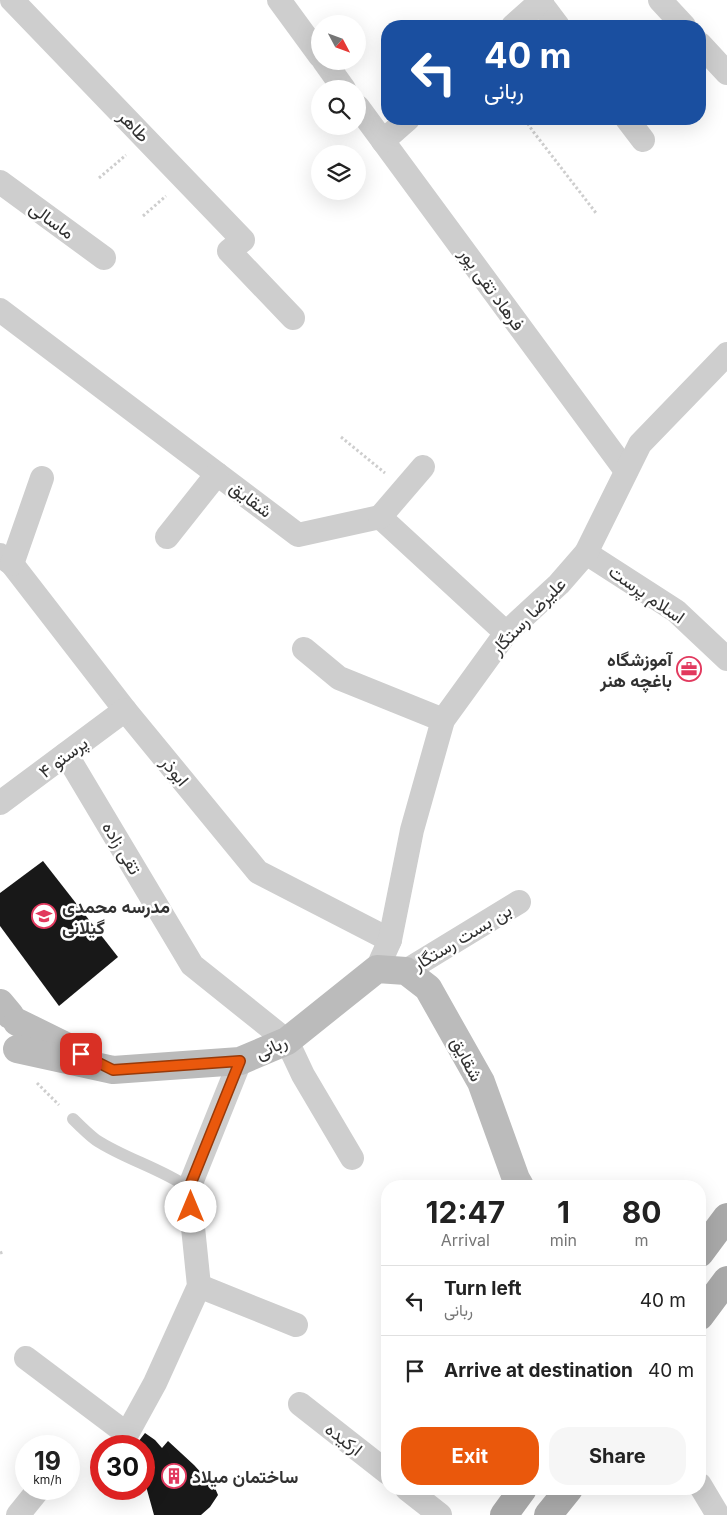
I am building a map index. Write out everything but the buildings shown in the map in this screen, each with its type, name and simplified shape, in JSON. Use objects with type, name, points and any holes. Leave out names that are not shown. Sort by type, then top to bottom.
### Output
[{"type":"main road","name":"ربانی","points":[[6,1057],[113,1070],[240,1061],[287,1041],[377,969]]},
{"type":"main road","points":[[377,969],[406,971]]},
{"type":"main road","name":"شقایق","points":[[406,971],[428,988],[481,1082],[517,1180]]},
{"type":"main road","points":[[6,1057],[21,1040],[20,1031],[7,1013]]},
{"type":"main road","points":[[7,1013],[113,1070]]},
{"type":"main road","points":[[706,1245],[727,1217]]},
{"type":"main road","points":[[706,1308],[727,1280]]},
{"type":"main road","points":[[504,1515],[519,1495]]},
{"type":"main road","points":[[548,1515],[563,1495]]},
{"type":"street","name":"طاهر","points":[[12,0],[242,240],[230,251],[294,318]]},
{"type":"street","points":[[279,0],[311,44]]},
{"type":"street","points":[[660,0],[678,20]]},
{"type":"street","points":[[520,20],[541,1],[554,20]]},
{"type":"street","points":[[706,50],[727,73]]},
{"type":"street","name":"فرهاد تقی پور","points":[[366,118],[626,471]]},
{"type":"street","points":[[383,141],[401,125]]},
{"type":"street","points":[[632,125],[643,140]]},
{"type":"street","name":"ماسالی","points":[[0,182],[104,258]]},
{"type":"street","name":"شقایق","points":[[0,310],[298,535],[380,517]]},
{"type":"street","name":"علیرضا رستگار","points":[[377,969],[390,940],[412,830],[443,720],[506,633],[559,584],[586,553],[640,444],[727,354]]},
{"type":"street","points":[[423,467],[380,517],[506,633]]},
{"type":"street","points":[[167,537],[217,474]]},
{"type":"street","points":[[6,560],[42,478]]},
{"type":"street","name":"اسلام پرست","points":[[586,553],[676,611],[727,659]]},
{"type":"street","name":"ابوذر","points":[[6,560],[125,710],[258,872],[390,940]]},
{"type":"street","points":[[304,649],[339,678],[443,720]]},
{"type":"street","name":"پرستو ۴","points":[[0,803],[125,710]]},
{"type":"street","name":"تقی زاده","points":[[66,754],[192,966],[287,1041]]},
{"type":"street","name":"بن بست رستگار","points":[[406,971],[519,902]]},
{"type":"street","points":[[287,1041],[303,1075],[352,1158]]},
{"type":"street","points":[[26,1358],[127,1434],[155,1383],[199,1286],[189,1188],[240,1061]]},
{"type":"street","points":[[199,1286],[296,1325]]},
{"type":"street","name":"ارکیده","points":[[300,1404],[381,1468]]},
{"type":"street","points":[[415,1495],[440,1515]]},
{"type":"street","points":[[706,1495],[718,1515]]},
{"type":"street","points":[[18,1515],[30,1500]]},
{"type":"lane","points":[[73,1119],[96,1140],[134,1160],[172,1176],[189,1188]]},
{"type":"path","points":[[529,125],[596,213]]},
{"type":"path","points":[[99,178],[146,138]]},
{"type":"path","points":[[341,436],[404,489]]},
{"type":"path","points":[[6,1057],[73,1119]]},
{"type":"place","name":"آموزشگاه باغچه هنر","points":[[689,669]]},
{"type":"place","name":"مدرسه محمدی گیلانی","points":[[44,916]]},
{"type":"place","name":"ساختمان میلاد","points":[[174,1476]]},
{"type":"route","points":[[81,1054],[113,1070],[240,1061],[189,1188],[191,1207]]}]
